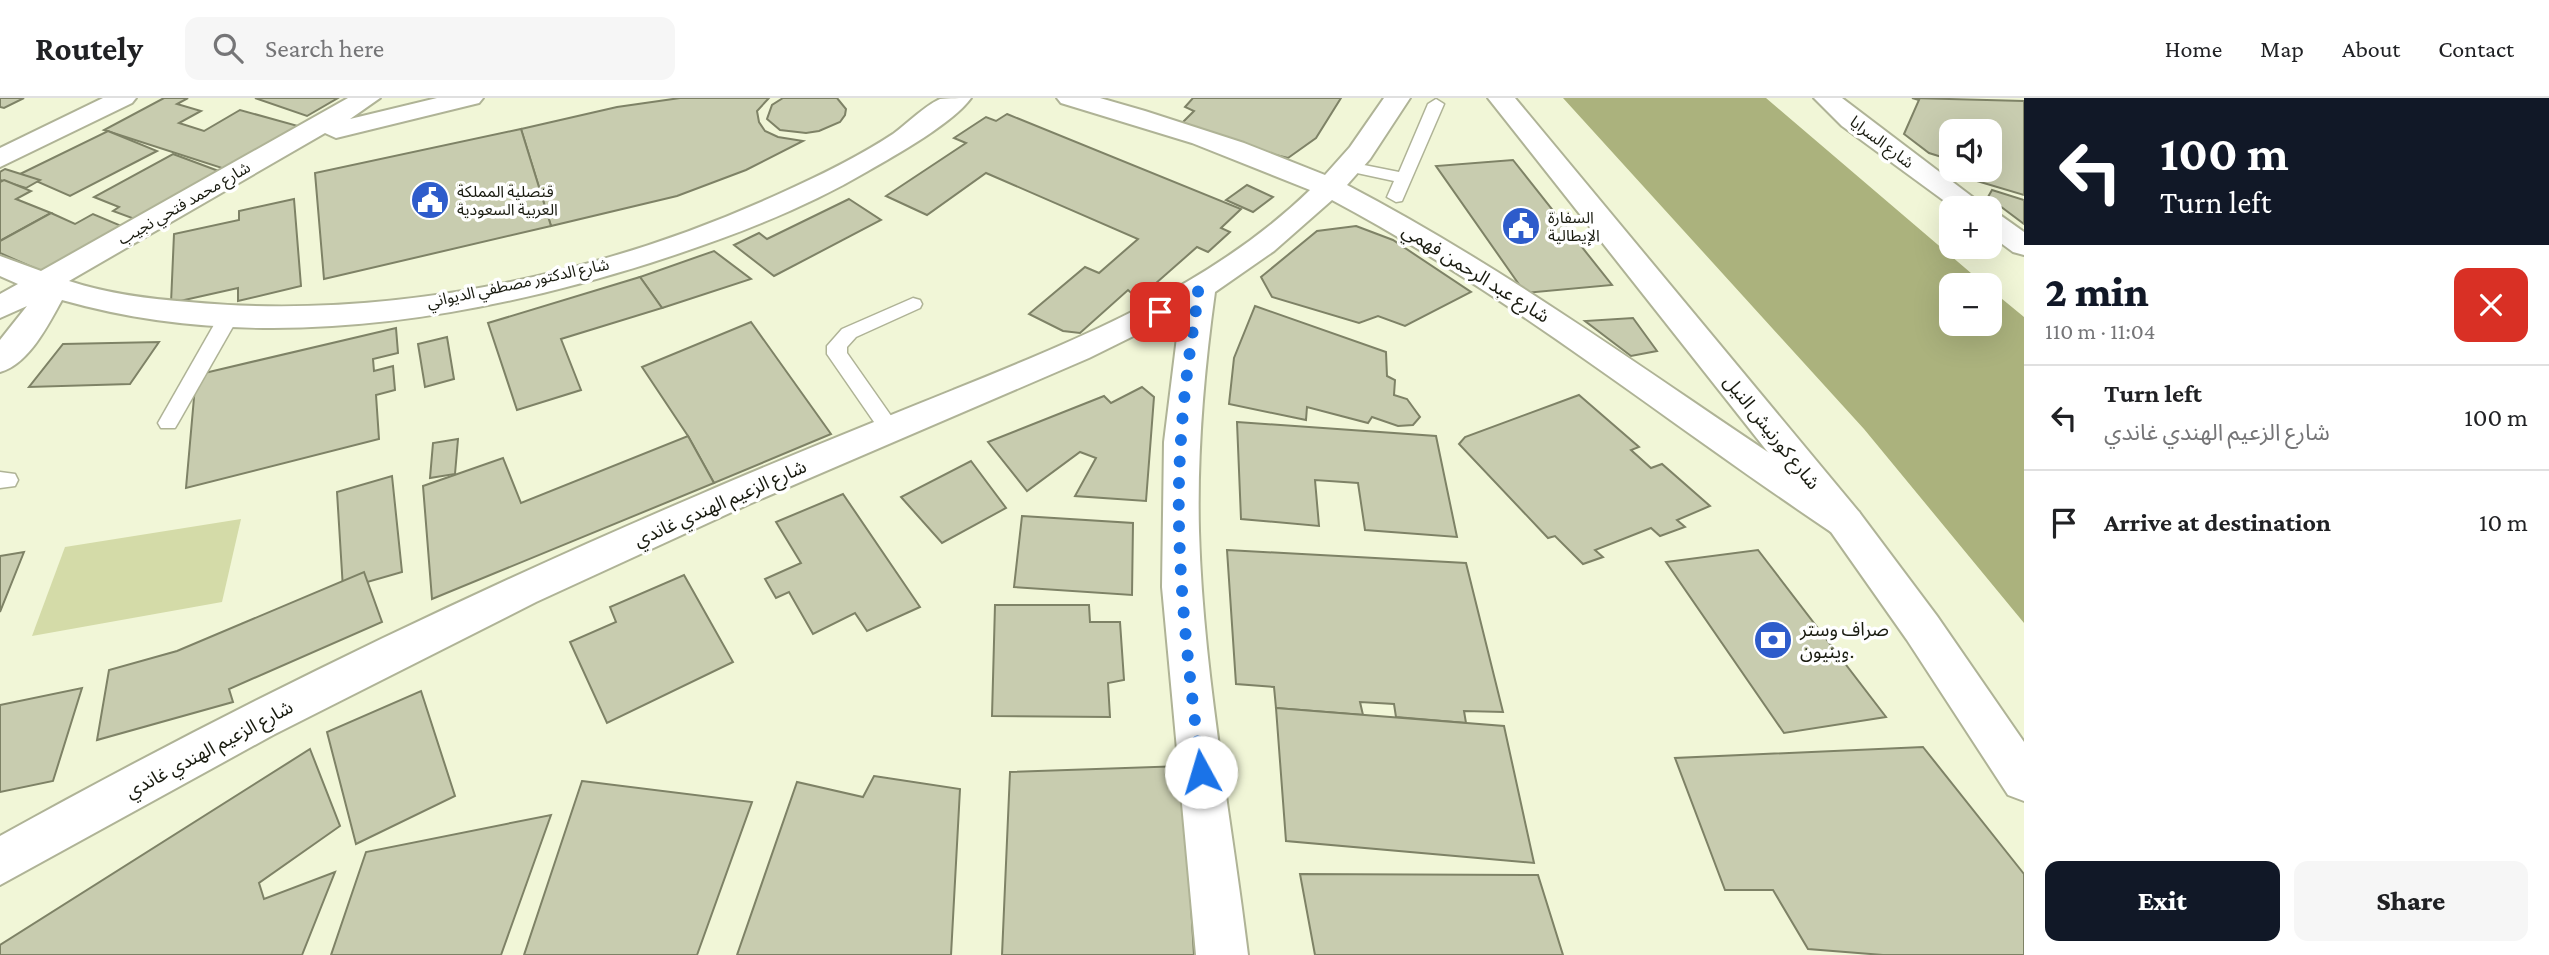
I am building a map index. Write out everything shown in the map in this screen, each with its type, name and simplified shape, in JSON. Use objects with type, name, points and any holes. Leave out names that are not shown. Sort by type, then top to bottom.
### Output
[{"type":"main road","points":[[0,138],[82,98]]},
{"type":"main road","points":[[0,159],[123,98]]},
{"type":"main road","name":"شارع محمد فتحي نجيب","points":[[0,309],[367,98]]},
{"type":"main road","points":[[293,141],[470,98]]},
{"type":"main road","name":"شارع الدكتور مصطفي الديواني","points":[[0,265],[43,284],[97,300],[160,310],[229,316],[380,312],[491,293],[571,275],[659,250],[740,221],[811,190],[873,158],[958,98]]},
{"type":"main road","name":"شارع عبد الرحمن فهمي","points":[[1070,98],[1339,177],[1468,266],[1621,365],[1759,468],[1845,522]]},
{"type":"main road","name":"شارع الزعيم الهندي غاندي","points":[[0,862],[206,749],[369,666],[699,510],[1072,354],[1199,291],[1245,260],[1339,177],[1397,98]]},
{"type":"main road","name":"شارع كورنيش النيل","points":[[1501,98],[1845,522],[1922,628],[2024,779]]},
{"type":"main road","name":"شارع السرايا","points":[[1827,98],[1851,120],[1956,196]]},
{"type":"main road","points":[[2002,230],[2024,246]]},
{"type":"main road","points":[[0,361],[30,327],[48,298],[43,284]]},
{"type":"main road","points":[[1199,291],[1188,361],[1181,441],[1180,534],[1186,643],[1222,955]]},
{"type":"lane","points":[[1396,197],[1436,104]]},
{"type":"lane","points":[[1339,177],[1404,178]]},
{"type":"lane","points":[[890,429],[837,355],[837,345],[849,333],[913,304]]},
{"type":"lane","points":[[168,423],[229,316]]},
{"type":"shaded area","points":[[1563,98],[1766,98],[1939,246],[1939,259],[1955,259],[1971,273],[1939,273],[1939,336],[2002,336],[2002,299],[2024,317],[2024,623],[1864,429]]},
{"type":"shaded area","points":[[241,519],[222,602],[32,636],[65,547]]},
{"type":"building","points":[[0,98],[24,98],[4,108],[0,107]]},
{"type":"building","points":[[164,98],[188,98],[177,104],[201,111],[179,123],[204,131],[240,110],[298,126],[228,170],[104,130]]},
{"type":"building","points":[[255,98],[338,98],[307,116]]},
{"type":"building","name":"قنصلية المملكة العربية السعودية","points":[[680,98],[769,98],[757,111],[759,122],[765,131],[778,137],[803,141],[746,170],[677,196],[551,226],[521,129],[617,107]]},
{"type":"building","points":[[783,98],[837,98],[846,109],[845,115],[840,122],[819,131],[806,133],[780,130],[767,119],[772,105]]},
{"type":"building","points":[[1193,98],[1341,98],[1316,138],[1288,158],[1224,142],[1182,123],[1194,111],[1185,107]]},
{"type":"building","points":[[1912,98],[2024,101],[2024,195],[1980,182],[2002,182],[2002,119],[1939,119],[1939,156],[1929,153],[1904,134],[1919,100]]},
{"type":"building","points":[[1007,114],[1241,209],[1221,228],[1230,232],[1208,252],[1197,247],[1138,299],[1128,290],[1080,333],[1063,331],[1029,314],[1085,267],[1099,273],[1138,239],[986,173],[927,215],[886,196],[966,143],[954,138],[986,117],[996,121]]},
{"type":"building","name":"قنصلية المملكة العربية السعودية","points":[[521,129],[551,226],[324,279],[315,173]]},
{"type":"building","points":[[108,131],[157,151],[70,196],[20,174]]},
{"type":"building","points":[[173,154],[224,173],[140,221],[113,211],[119,207],[94,197]]},
{"type":"building","name":"السفارة الإيطالية","points":[[1513,160],[1612,285],[1525,293],[1436,166]]},
{"type":"building","points":[[5,169],[40,180],[26,188],[0,180],[0,172]]},
{"type":"building","points":[[4,180],[31,191],[16,199],[51,213],[0,241],[0,182]]},
{"type":"building","points":[[1247,185],[1273,197],[1253,212],[1226,200]]},
{"type":"building","points":[[1992,190],[2024,200],[2024,224],[2002,208],[2002,196],[1989,196]]},
{"type":"building","points":[[294,199],[301,286],[238,301],[238,288],[171,303],[174,234],[239,220],[239,211]]},
{"type":"building","points":[[849,199],[881,220],[774,276],[734,245],[759,233],[767,239]]},
{"type":"building","points":[[51,213],[75,224],[93,214],[131,230],[50,275],[0,253],[0,241]]},
{"type":"building","points":[[1356,226],[1393,240],[1471,292],[1405,326],[1378,316],[1359,323],[1272,297],[1261,277],[1317,231]]},
{"type":"building","points":[[714,251],[751,279],[662,308],[640,277]]},
{"type":"building","points":[[640,277],[662,308],[561,339],[581,390],[517,410],[488,323]]},
{"type":"building","points":[[1255,306],[1386,352],[1387,376],[1395,380],[1394,395],[1407,399],[1420,417],[1413,425],[1398,426],[1372,417],[1368,423],[1307,407],[1306,420],[1229,404],[1234,358]]},
{"type":"building","points":[[1633,318],[1657,351],[1631,356],[1585,321]]},
{"type":"building","points":[[751,322],[831,434],[714,483],[688,436],[642,367]]},
{"type":"building","points":[[396,328],[398,353],[373,359],[374,371],[393,366],[395,390],[376,395],[379,439],[186,488],[196,375]]},
{"type":"building","points":[[447,337],[454,379],[425,387],[418,344]]},
{"type":"building","points":[[159,342],[130,384],[29,387],[63,344]]},
{"type":"building","points":[[1142,387],[1154,397],[1146,501],[1075,496],[1096,458],[1080,452],[1027,491],[988,442],[1104,396],[1111,403]]},
{"type":"building","points":[[1579,395],[1639,447],[1631,450],[1651,468],[1662,464],[1710,506],[1677,520],[1685,527],[1660,536],[1651,528],[1595,550],[1603,557],[1583,564],[1555,536],[1548,538],[1459,444],[1465,437]]},
{"type":"building","points":[[1237,422],[1436,436],[1457,537],[1365,530],[1358,483],[1315,480],[1319,526],[1241,519]]},
{"type":"building","points":[[688,436],[714,483],[432,599],[423,486],[503,458],[521,503]]},
{"type":"building","points":[[458,439],[455,474],[430,478],[433,443]]},
{"type":"building","points":[[971,461],[1006,508],[942,543],[901,497]]},
{"type":"building","points":[[392,476],[402,572],[343,589],[337,492]]},
{"type":"building","points":[[843,494],[920,607],[867,631],[855,613],[813,634],[789,592],[776,598],[765,579],[801,563],[776,522]]},
{"type":"building","points":[[1022,516],[1133,523],[1132,595],[1014,587]]},
{"type":"building","points":[[1227,550],[1466,563],[1503,712],[1464,711],[1466,723],[1396,717],[1394,704],[1360,702],[1363,715],[1276,708],[1274,687],[1236,684]]},
{"type":"building","name":"صراف وستر وينيون.","points":[[1758,550],[1886,717],[1784,733],[1666,562]]},
{"type":"building","points":[[24,552],[0,612],[0,556]]},
{"type":"building","points":[[364,572],[382,622],[229,689],[233,702],[97,740],[109,670],[177,651]]},
{"type":"building","points":[[684,575],[733,662],[607,723],[570,642],[616,622],[610,607]]},
{"type":"building","points":[[995,605],[1089,605],[1090,622],[1120,622],[1124,680],[1108,683],[1110,717],[992,716]]},
{"type":"building","points":[[82,688],[53,781],[0,792],[0,705]]},
{"type":"building","points":[[421,691],[455,796],[356,844],[327,732]]},
{"type":"building","points":[[1276,708],[1504,726],[1534,863],[1286,841]]},
{"type":"building","points":[[1923,747],[2024,874],[2024,955],[1883,955],[1808,949],[1773,890],[1725,890],[1675,758]]},
{"type":"building","points":[[310,749],[340,826],[259,883],[264,899],[335,872],[302,955],[0,955],[0,945]]},
{"type":"building","points":[[1183,766],[1194,955],[1002,955],[1010,772]]},
{"type":"building","points":[[874,776],[960,789],[951,955],[737,955],[797,782],[863,797]]},
{"type":"building","points":[[582,781],[752,802],[697,955],[524,955]]},
{"type":"building","points":[[551,815],[501,955],[331,955],[366,852]]},
{"type":"building","points":[[1300,874],[1538,875],[1563,955],[1315,955]]},
{"type":"place","name":"قنصلية المملكة العربية السعودية","points":[[430,200]]},
{"type":"place","name":"السفارة الإيطالية","points":[[1521,226]]},
{"type":"place","name":"صراف وستر وينيون.","points":[[1773,640]]},
{"type":"route","points":[[1160,312],[1199,291],[1188,361],[1181,441],[1180,534],[1186,643],[1201,772]]}]
